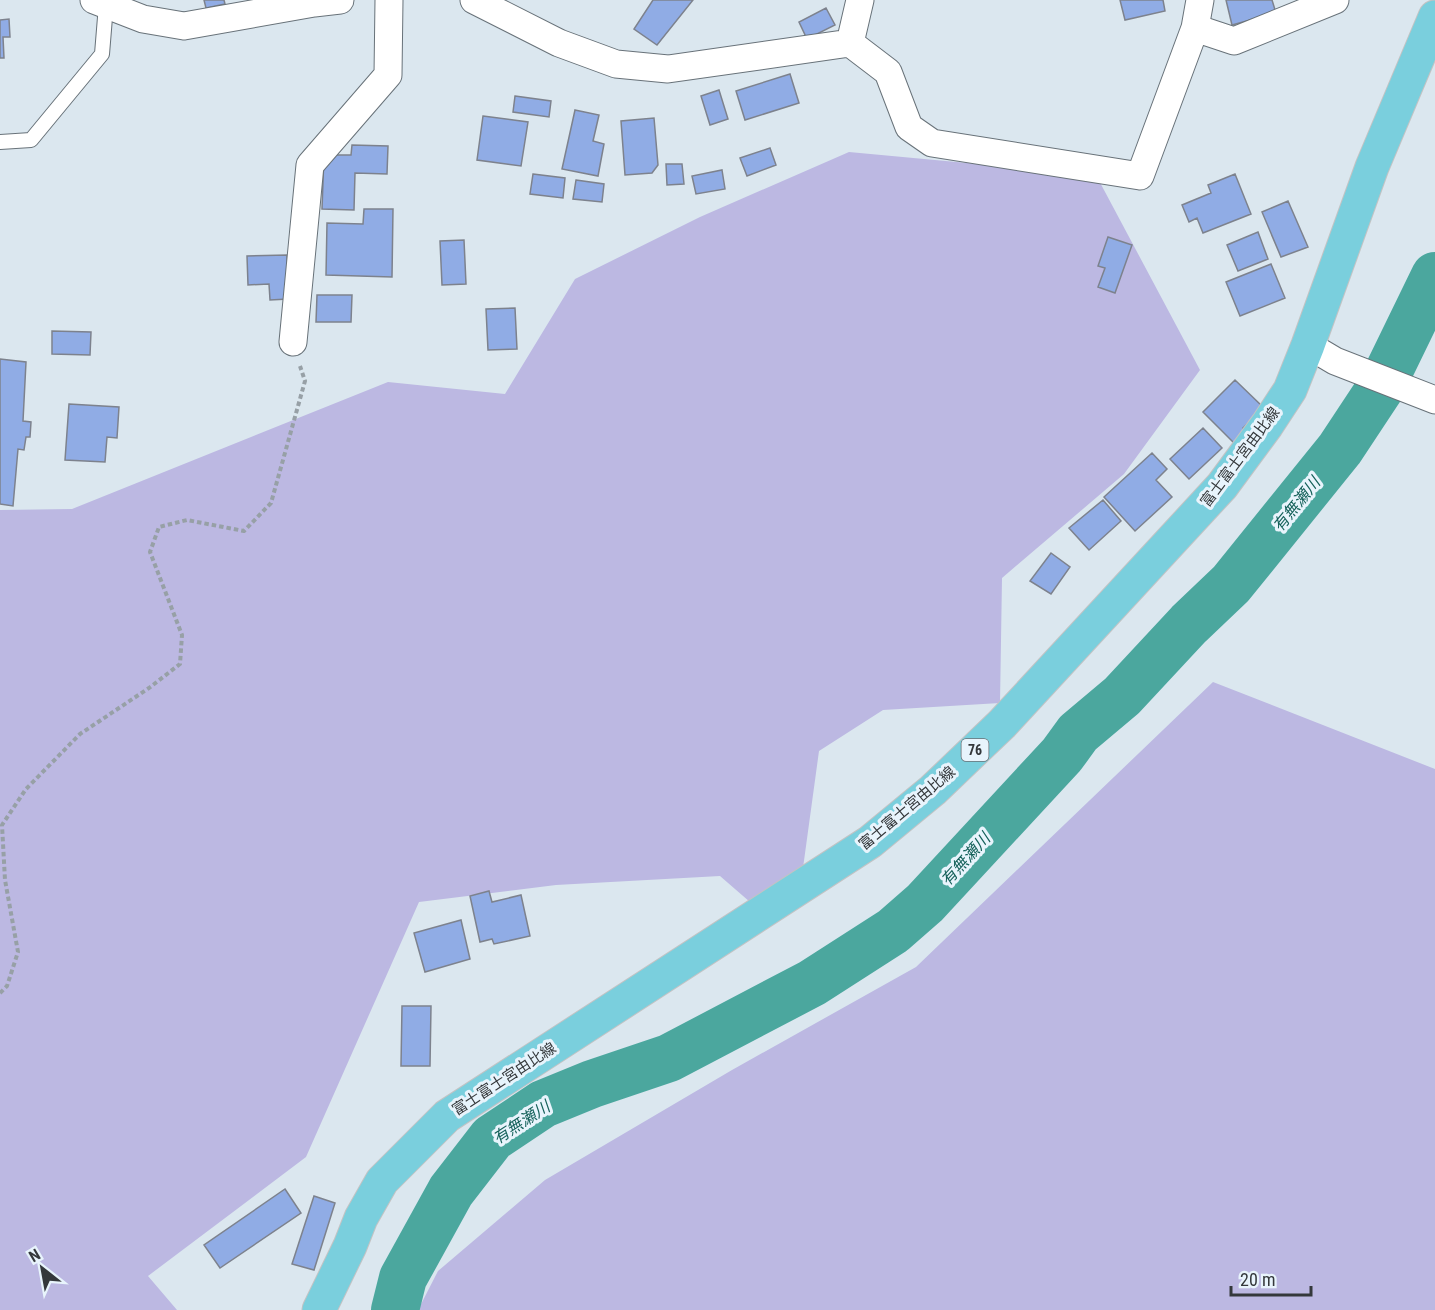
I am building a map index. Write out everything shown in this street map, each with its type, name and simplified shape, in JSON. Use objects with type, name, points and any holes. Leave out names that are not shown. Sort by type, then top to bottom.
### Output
[{"type":"main road","name":"富士富士宮由比線","points":[[319,1310],[361,1218],[382,1182],[447,1116],[870,842],[933,790],[993,732],[1222,486],[1268,425],[1290,390],[1322,353],[1372,166],[1435,17]]},
{"type":"street","points":[[100,2],[143,19],[184,26],[340,0]]},
{"type":"street","points":[[293,342],[310,165],[388,75],[389,0]]},
{"type":"street","points":[[474,0],[559,43],[616,64],[668,69],[850,43],[888,72],[909,127],[932,143],[1140,176],[1195,28],[1200,0]]},
{"type":"street","points":[[850,43],[860,0]]},
{"type":"street","points":[[1195,28],[1233,40],[1335,0]]},
{"type":"street","points":[[1322,353],[1435,400]]},
{"type":"lane","points":[[0,142],[31,140],[102,54],[100,2]]},
{"type":"path","points":[[0,993],[7,986],[18,952],[4,880],[2,825],[26,789],[80,734],[149,688],[180,664],[182,635],[150,552],[159,526],[187,520],[244,531],[271,503],[305,381],[293,342]]},
{"type":"shaded area","points":[[849,152],[1096,175],[1200,370],[1124,474],[1002,578],[1000,703],[883,710],[819,751],[803,868],[750,902],[720,876],[556,885],[419,902],[306,1157],[148,1276],[177,1310],[0,1310],[0,510],[72,509],[388,382],[505,394],[575,279],[700,217]]},
{"type":"shaded area","points":[[1213,682],[1435,769],[1435,1310],[418,1310],[438,1271],[545,1180],[732,1070],[916,967]]},
{"type":"building","points":[[204,0],[224,0],[225,4],[206,8]]},
{"type":"building","points":[[653,0],[693,0],[657,45],[634,29]]},
{"type":"building","points":[[1120,0],[1163,0],[1165,11],[1125,20]]},
{"type":"building","points":[[1226,0],[1272,0],[1276,13],[1232,25]]},
{"type":"building","points":[[826,8],[835,25],[807,39],[799,22]]},
{"type":"building","points":[[9,19],[10,37],[3,37],[4,58],[0,58],[0,20]]},
{"type":"building","points":[[790,74],[799,103],[745,120],[736,91]]},
{"type":"building","points":[[719,90],[728,119],[710,125],[701,96]]},
{"type":"building","points":[[515,96],[551,101],[549,117],[513,112]]},
{"type":"building","points":[[575,110],[599,115],[593,141],[604,144],[598,176],[562,169]]},
{"type":"building","points":[[483,116],[528,122],[521,166],[477,160]]},
{"type":"building","points":[[654,118],[658,165],[652,173],[625,175],[621,121]]},
{"type":"building","points":[[352,145],[388,146],[387,174],[355,173],[354,210],[322,209],[324,155],[351,155]]},
{"type":"building","points":[[770,148],[776,165],[747,176],[740,158]]},
{"type":"building","points":[[666,164],[682,164],[684,184],[667,185]]},
{"type":"building","points":[[722,170],[725,189],[696,194],[692,176]]},
{"type":"building","points":[[533,174],[565,178],[563,198],[530,194]]},
{"type":"building","points":[[1235,174],[1251,214],[1203,233],[1197,218],[1189,222],[1182,205],[1211,193],[1208,185]]},
{"type":"building","points":[[576,180],[604,184],[602,202],[573,199]]},
{"type":"building","points":[[1288,201],[1308,247],[1281,257],[1262,212]]},
{"type":"building","points":[[364,209],[393,209],[392,277],[326,275],[327,223],[363,224]]},
{"type":"building","points":[[1258,232],[1268,259],[1238,271],[1227,245]]},
{"type":"building","points":[[1108,237],[1132,245],[1115,293],[1098,287],[1105,268],[1098,266]]},
{"type":"building","points":[[464,240],[466,284],[442,285],[440,241]]},
{"type":"building","points":[[287,255],[288,299],[270,300],[269,284],[248,285],[247,256]]},
{"type":"building","points":[[1271,264],[1285,298],[1240,316],[1226,282]]},
{"type":"building","points":[[317,295],[352,295],[351,322],[316,322]]},
{"type":"building","points":[[515,308],[517,349],[488,350],[486,309]]},
{"type":"building","points":[[52,331],[91,332],[90,355],[52,354]]},
{"type":"building","points":[[0,359],[26,362],[23,421],[31,422],[30,437],[26,437],[24,450],[18,449],[13,506],[0,504]]},
{"type":"building","points":[[1235,380],[1264,408],[1243,428],[1248,433],[1236,445],[1203,412]]},
{"type":"building","points":[[69,404],[119,407],[117,438],[107,437],[105,462],[65,460]]},
{"type":"building","points":[[1203,428],[1222,448],[1189,479],[1170,459]]},
{"type":"building","points":[[1152,453],[1167,469],[1156,480],[1172,497],[1135,531],[1104,497]]},
{"type":"building","points":[[1103,500],[1121,521],[1089,550],[1069,528]]},
{"type":"building","points":[[1051,553],[1070,567],[1051,594],[1030,581]]},
{"type":"building","points":[[489,891],[492,902],[521,895],[530,936],[494,944],[492,939],[480,942],[470,896]]},
{"type":"building","points":[[461,920],[470,959],[425,972],[414,933]]},
{"type":"building","points":[[402,1006],[431,1006],[430,1066],[401,1066]]},
{"type":"building","points":[[285,1189],[301,1213],[220,1268],[204,1245]]},
{"type":"building","points":[[314,1196],[335,1203],[314,1270],[292,1264]]},
{"type":"waterway","name":"有無瀬川","points":[[395,1310],[403,1278],[451,1191],[492,1138],[543,1104],[592,1084],[669,1058],[812,983],[893,931],[925,903],[1062,755],[1078,733],[1122,696],[1189,624],[1231,584],[1340,449],[1381,387],[1435,276]]}]
